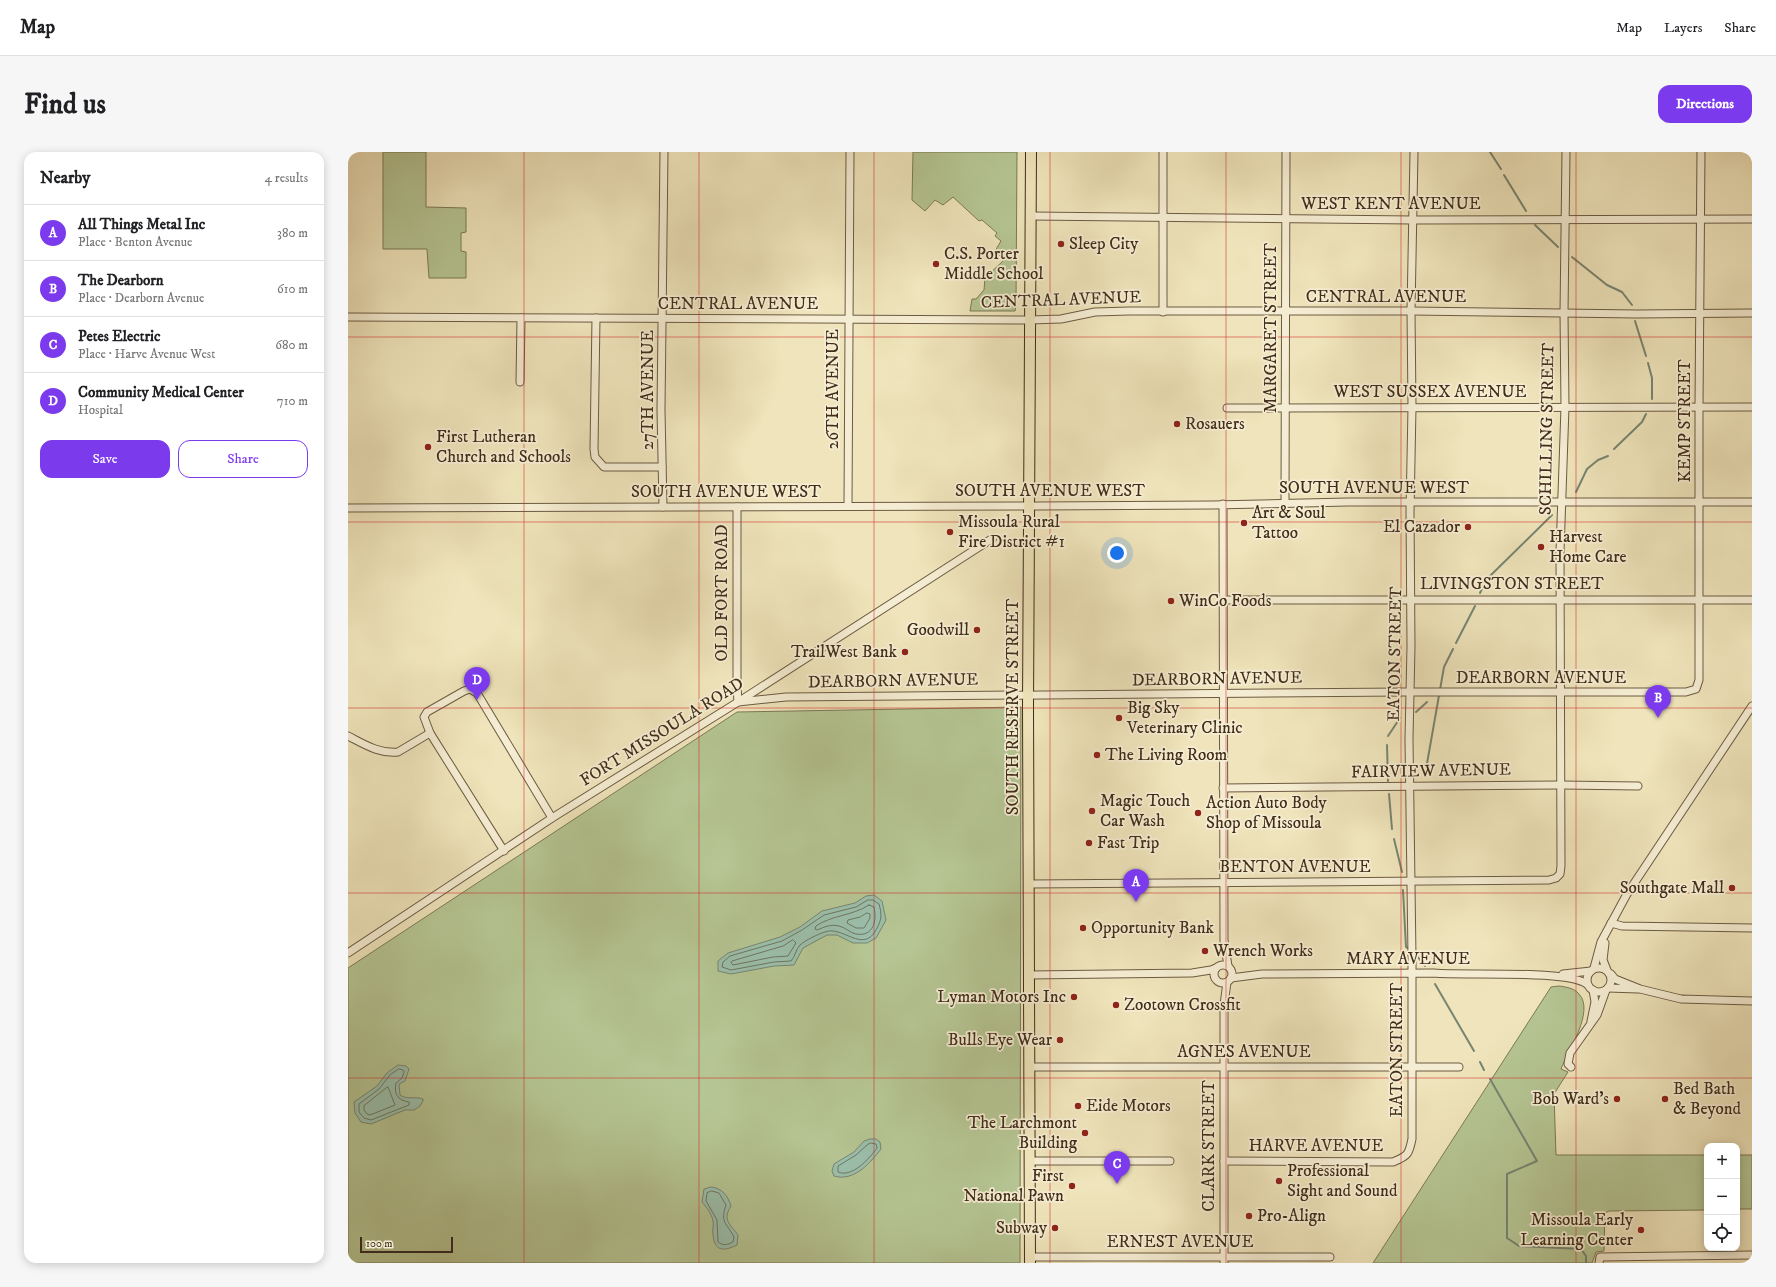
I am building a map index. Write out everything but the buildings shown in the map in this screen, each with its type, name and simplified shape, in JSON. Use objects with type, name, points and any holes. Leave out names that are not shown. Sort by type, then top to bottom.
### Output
[{"type":"highway","name":"SOUTH RESERVE STREET","points":[[1030,1260],[1028,695],[1031,152]]},
{"type":"street","name":"27TH AVENUE","points":[[663,507],[664,152]]},
{"type":"street","name":"26TH AVENUE","points":[[848,506],[850,152]]},
{"type":"street","points":[[1163,152],[1163,312]]},
{"type":"street","name":"MARGARET STREET","points":[[1286,152],[1286,503]]},
{"type":"street","name":"EATON STREET","points":[[1406,1156],[1412,1139],[1409,692],[1411,600],[1411,311],[1414,152]]},
{"type":"street","name":"SCHILLING STREET","points":[[1560,874],[1560,692],[1562,646],[1560,599],[1561,503],[1565,407],[1564,313],[1566,152]]},
{"type":"street","name":"KEMP STREET","points":[[1696,689],[1699,680],[1699,407],[1702,152]]},
{"type":"street","name":"WEST KENT AVENUE","points":[[1030,216],[1413,220],[1752,219]]},
{"type":"street","name":"CENTRAL AVENUE","points":[[348,317],[1030,320],[1061,318],[1095,312],[1411,311],[1752,313]]},
{"type":"street","points":[[520,382],[521,318]]},
{"type":"street","points":[[596,318],[595,457],[604,467],[662,467]]},
{"type":"street","name":"WEST SUSSEX AVENUE","points":[[1227,408],[1752,407]]},
{"type":"street","name":"SOUTH AVENUE WEST","points":[[348,508],[1029,506],[1410,502],[1752,502]]},
{"type":"street","points":[[1223,504],[1224,940]]},
{"type":"street","name":"OLD FORT ROAD","points":[[737,507],[738,702]]},
{"type":"street","name":"FORT MISSOULA ROAD","points":[[348,953],[552,818],[738,702],[993,538]]},
{"type":"street","name":"LIVINGSTON STREET","points":[[1224,600],[1752,600]]},
{"type":"street","points":[[504,851],[430,733],[424,717],[427,712],[464,691],[470,689],[477,693],[552,818]]},
{"type":"street","name":"DEARBORN AVENUE","points":[[738,702],[786,697],[1409,692],[1686,692],[1696,689]]},
{"type":"street","points":[[1590,1024],[1596,1002],[1587,978],[1593,970],[1601,942],[1627,894],[1752,706]]},
{"type":"street","points":[[348,736],[374,749],[392,753],[398,752],[430,733]]},
{"type":"street","name":"FAIRVIEW AVENUE","points":[[1223,788],[1561,785],[1638,786]]},
{"type":"street","name":"BENTON AVENUE","points":[[1029,884],[1549,880],[1556,878],[1560,874]]},
{"type":"street","points":[[1611,923],[1622,926],[1752,928]]},
{"type":"street","points":[[1611,923],[1605,938],[1603,955],[1604,965],[1615,979],[1643,990],[1681,999],[1752,1001]]},
{"type":"street","name":"CLARK STREET","points":[[1224,940],[1218,967],[1214,974],[1218,981],[1224,1005]]},
{"type":"street","name":"CLARK STREET","points":[[1224,940],[1230,968],[1224,1005],[1224,1260]]},
{"type":"street","name":"MARY AVENUE","points":[[1192,973],[1212,970],[1218,967],[1262,974]]},
{"type":"street","points":[[1571,1067],[1568,1064],[1570,1053],[1597,1015],[1603,994],[1612,982],[1609,972],[1603,968],[1593,970]]},
{"type":"street","name":"MARY AVENUE","points":[[1192,973],[1204,975],[1218,981],[1262,974],[1412,973],[1555,975],[1593,970]]},
{"type":"street","points":[[1029,975],[1192,973]]},
{"type":"street","name":"MARY AVENUE","points":[[1555,975],[1581,980],[1591,988]]},
{"type":"street","points":[[1591,988],[1600,992],[1607,989],[1643,990]]},
{"type":"street","points":[[1733,1000],[1752,997]]},
{"type":"street","name":"AGNES AVENUE","points":[[1030,1067],[1459,1067]]},
{"type":"street","name":"HARVE AVENUE","points":[[1224,1161],[1393,1162],[1406,1156]]},
{"type":"street","points":[[1030,1161],[1170,1161]]},
{"type":"street","points":[[1599,1260],[1752,1255]]},
{"type":"street","name":"ERNEST AVENUE","points":[[1030,1260],[1314,1260],[1330,1257]]},
{"type":"shaded area","points":[[383,152],[426,152],[426,207],[466,208],[466,232],[461,233],[461,251],[466,252],[466,278],[429,278],[427,249],[383,249]]},
{"type":"shaded area","points":[[913,152],[1017,152],[1015,311],[970,311],[972,299],[976,299],[984,290],[985,278],[1004,260],[995,251],[1001,241],[995,236],[997,233],[982,220],[979,221],[953,197],[943,205],[935,200],[925,211],[912,200]]},
{"type":"shaded area","points":[[1021,707],[1020,1263],[348,1263],[348,968],[737,712]]},
{"type":"shaded area","points":[[1559,986],[1575,990],[1583,1001],[1584,1010],[1579,1031],[1561,1069],[1568,1072],[1554,1094],[1556,1155],[1704,1155],[1704,1210],[1609,1211],[1605,1213],[1604,1251],[1596,1252],[1592,1263],[1373,1263],[1551,987]]},
{"type":"shaded area","points":[[1740,1155],[1752,1155],[1752,1209],[1740,1209]]},
{"type":"water","points":[[874,895],[882,901],[886,920],[876,938],[867,943],[853,943],[837,935],[827,935],[803,948],[794,965],[774,966],[731,974],[718,971],[718,961],[728,953],[780,937],[800,927],[822,911],[855,903],[866,896]]},
{"type":"water","points":[[398,1065],[406,1066],[409,1069],[405,1081],[399,1084],[400,1095],[423,1099],[420,1106],[414,1110],[405,1110],[371,1124],[361,1122],[355,1113],[354,1102],[377,1086],[387,1073]]},
{"type":"water","points":[[876,1139],[880,1142],[881,1149],[872,1160],[855,1174],[841,1177],[834,1176],[832,1171],[834,1164],[854,1152],[864,1141]]},
{"type":"water","points":[[711,1187],[724,1193],[731,1206],[728,1211],[727,1218],[728,1222],[738,1235],[737,1245],[727,1249],[717,1247],[715,1244],[712,1218],[702,1202],[704,1189]]},
{"type":"waterway","points":[[1490,152],[1501,169]]},
{"type":"waterway","points":[[1504,175],[1526,211]]},
{"type":"waterway","points":[[1535,225],[1558,247]]},
{"type":"waterway","points":[[1572,257],[1607,285],[1622,292],[1632,305]]},
{"type":"waterway","points":[[1635,321],[1646,356]]},
{"type":"waterway","points":[[1648,363],[1652,378],[1652,399]]},
{"type":"waterway","points":[[1614,449],[1642,422],[1646,414]]},
{"type":"waterway","points":[[1576,492],[1587,469],[1598,460],[1608,456]]},
{"type":"waterway","points":[[1490,576],[1552,515]]},
{"type":"waterway","points":[[1480,593],[1486,580]]},
{"type":"waterway","points":[[1456,643],[1475,606]]},
{"type":"waterway","points":[[1425,775],[1444,667],[1453,649]]},
{"type":"waterway","points":[[1416,712],[1427,702]]},
{"type":"waterway","points":[[1388,736],[1400,718]]},
{"type":"waterway","points":[[1387,745],[1388,781]]},
{"type":"waterway","points":[[1389,794],[1392,829]]},
{"type":"waterway","points":[[1394,839],[1402,872]]},
{"type":"waterway","points":[[1403,890],[1406,947],[1408,948]]},
{"type":"waterway","points":[[1417,956],[1425,966]]},
{"type":"waterway","points":[[1435,984],[1474,1051]]},
{"type":"waterway","points":[[1480,1062],[1484,1070]]},
{"type":"waterway","points":[[1490,1079],[1537,1161],[1507,1174],[1507,1238],[1519,1246],[1581,1249],[1586,1256],[1586,1263]]},
{"type":"place","name":"Sleep City","points":[[1061,244]]},
{"type":"place","name":"C.S. Porter Middle School","points":[[936,264]]},
{"type":"place","name":"Rosauers","points":[[1177,424]]},
{"type":"place","name":"First Lutheran Church and Schools","points":[[428,447]]},
{"type":"place","name":"Art & Soul Tattoo","points":[[1244,523]]},
{"type":"place","name":"El Cazador","points":[[1468,527]]},
{"type":"place","name":"Missoula Rural Fire District #1","points":[[950,532]]},
{"type":"place","name":"Harvest Home Care","points":[[1541,547]]},
{"type":"place","name":"WinCo Foods","points":[[1171,601]]},
{"type":"place","name":"Goodwill","points":[[977,630]]},
{"type":"place","name":"TrailWest Bank","points":[[905,652]]},
{"type":"place","name":"Community Medical Center","points":[[477,700]]},
{"type":"place","name":"Big Sky Veterinary Clinic","points":[[1119,718]]},
{"type":"place","name":"The Dearborn","points":[[1658,718]]},
{"type":"place","name":"The Living Room","points":[[1097,755]]},
{"type":"place","name":"Magic Touch Car Wash","points":[[1092,811]]},
{"type":"place","name":"Action Auto Body Shop of Missoula","points":[[1198,813]]},
{"type":"place","name":"Fast Trip","points":[[1089,843]]},
{"type":"place","name":"Southgate Mall","points":[[1732,888]]},
{"type":"place","name":"All Things Metal Inc","points":[[1136,902]]},
{"type":"place","name":"Opportunity Bank","points":[[1083,928]]},
{"type":"place","name":"Wrench Works","points":[[1205,951]]},
{"type":"place","name":"Lyman Motors Inc","points":[[1074,997]]},
{"type":"place","name":"Zootown Crossfit","points":[[1116,1005]]},
{"type":"place","name":"Bulls Eye Wear","points":[[1060,1040]]},
{"type":"place","name":"Bob Ward's","points":[[1617,1099]]},
{"type":"place","name":"Bed Bath & Beyond","points":[[1665,1099]]},
{"type":"place","name":"Eide Motors","points":[[1078,1106]]},
{"type":"place","name":"The Larchmont Building","points":[[1085,1133]]},
{"type":"place","name":"Professional Sight and Sound","points":[[1279,1181]]},
{"type":"place","name":"Petes Electric","points":[[1117,1184]]},
{"type":"place","name":"First National Pawn","points":[[1072,1186]]},
{"type":"place","name":"Pro-Align","points":[[1249,1216]]},
{"type":"place","name":"Subway","points":[[1055,1228]]},
{"type":"place","name":"Missoula Early Learning Center","points":[[1641,1230]]}]
